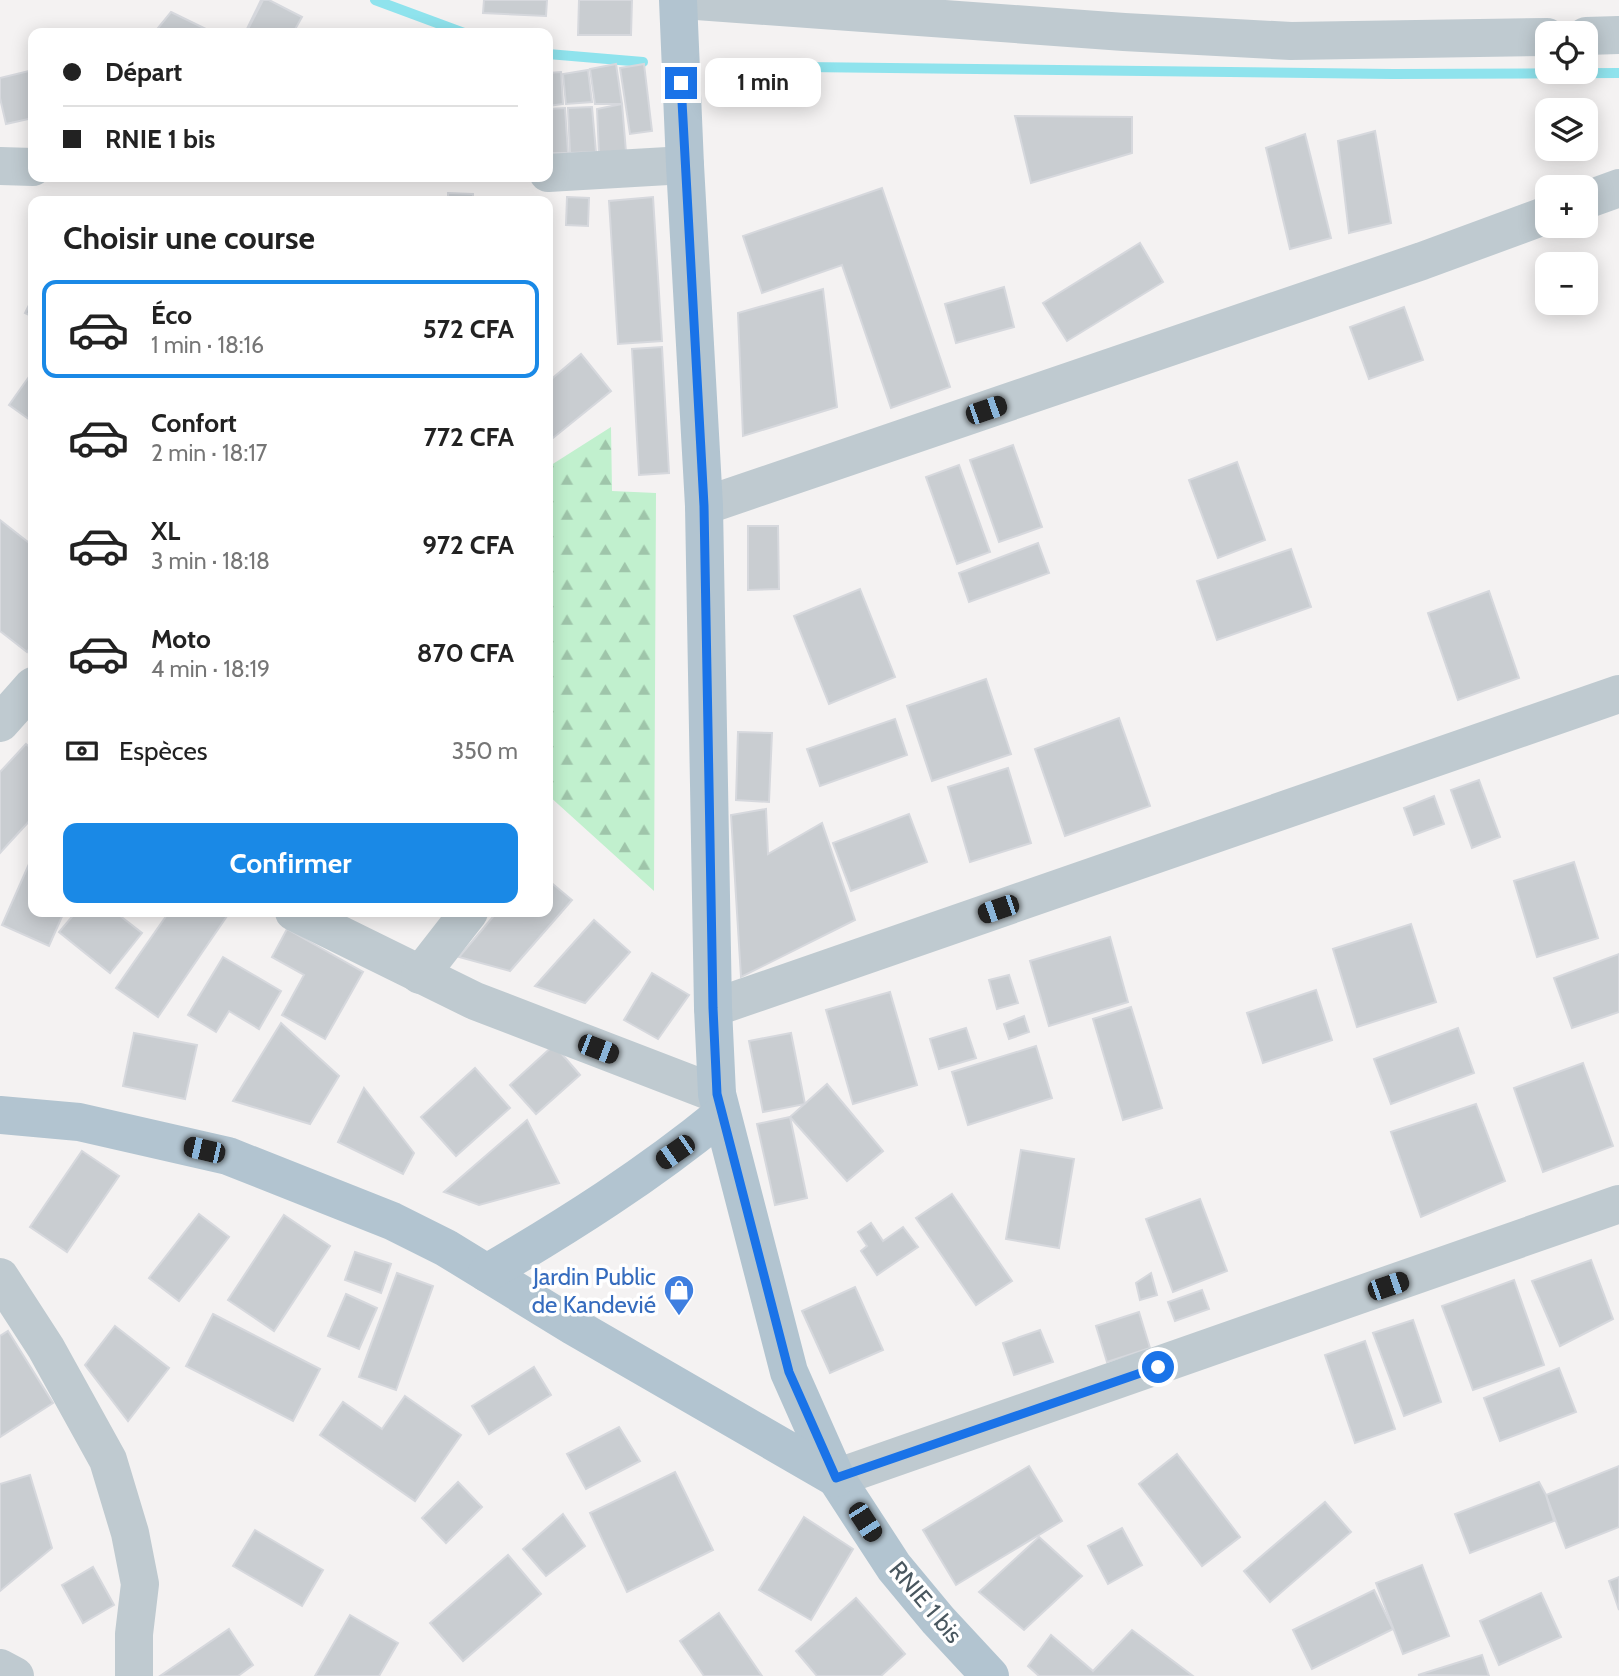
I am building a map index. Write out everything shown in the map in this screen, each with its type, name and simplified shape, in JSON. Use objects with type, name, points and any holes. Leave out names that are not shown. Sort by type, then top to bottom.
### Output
[{"type":"main road","name":"RNIE 1 bis","points":[[680,0],[684,166],[704,506],[713,1008],[719,1105],[789,1372],[836,1478],[894,1567],[990,1676]]},
{"type":"main road","points":[[487,1273],[614,1196],[675,1152],[719,1105]]},
{"type":"main road","points":[[0,1115],[79,1122],[228,1156],[392,1221],[446,1248],[573,1326],[836,1478]]},
{"type":"street","points":[[680,0],[954,9],[1124,32],[1291,41],[1535,37]]},
{"type":"street","points":[[1598,36],[1619,36]]},
{"type":"street","points":[[0,166],[28,167]]},
{"type":"street","points":[[553,173],[684,166]]},
{"type":"street","points":[[1598,196],[1619,188]]},
{"type":"street","points":[[704,506],[1422,261],[1535,219]]},
{"type":"street","points":[[713,1008],[1619,694]]},
{"type":"street","points":[[305,917],[420,975],[719,1105]]},
{"type":"street","points":[[420,975],[465,917]]},
{"type":"street","points":[[836,1478],[1619,1204]]},
{"type":"street","points":[[0,1277],[46,1348],[108,1460],[130,1533],[140,1584],[134,1634],[134,1676]]},
{"type":"street","points":[[0,1668],[15,1676]]},
{"type":"green space","points":[[611,427],[612,491],[656,493],[654,891],[553,800],[553,464]]},
{"type":"building","points":[[261,0],[267,0],[286,20],[282,28],[247,28]]},
{"type":"building","points":[[263,0],[269,0],[302,17],[296,28],[249,28]]},
{"type":"building","points":[[484,0],[547,0],[546,16],[483,13]]},
{"type":"building","points":[[579,0],[632,0],[631,35],[578,35]]},
{"type":"building","points":[[171,12],[204,28],[158,28]]},
{"type":"building","points":[[616,64],[622,104],[595,104],[590,69]]},
{"type":"building","points":[[644,64],[652,131],[630,134],[620,68]]},
{"type":"building","points":[[588,70],[592,102],[566,104],[563,74]]},
{"type":"building","points":[[28,71],[28,119],[6,124],[0,98],[0,78]]},
{"type":"building","points":[[561,72],[563,104],[553,105],[553,73]]},
{"type":"building","points":[[622,104],[626,152],[599,153],[597,109]]},
{"type":"building","points":[[592,107],[596,152],[570,153],[568,108]]},
{"type":"building","points":[[565,108],[568,153],[553,153],[553,109]]},
{"type":"building","points":[[1015,116],[1132,117],[1132,153],[1031,183]]},
{"type":"building","points":[[1375,131],[1391,223],[1349,233],[1338,141]]},
{"type":"building","points":[[1305,134],[1331,238],[1290,249],[1266,148]]},
{"type":"building","points":[[882,188],[950,387],[891,408],[842,265],[762,293],[743,236]]},
{"type":"building","points":[[448,193],[473,194],[473,196],[448,196]]},
{"type":"building","points":[[567,197],[589,198],[588,226],[566,225]]},
{"type":"building","points":[[653,197],[662,341],[618,344],[609,201]]},
{"type":"building","points":[[1140,243],[1163,282],[1067,341],[1043,303]]},
{"type":"building","points":[[1004,287],[1014,327],[956,343],[945,304]]},
{"type":"building","points":[[823,289],[837,407],[743,436],[738,313]]},
{"type":"building","points":[[1404,307],[1423,360],[1369,379],[1350,327]]},
{"type":"building","points":[[662,347],[669,473],[639,475],[632,349]]},
{"type":"building","points":[[581,354],[611,391],[553,438],[553,378]]},
{"type":"building","points":[[28,378],[28,418],[9,405]]},
{"type":"building","points":[[1013,445],[1042,527],[999,542],[970,460]]},
{"type":"building","points":[[1237,462],[1265,540],[1218,558],[1189,480]]},
{"type":"building","points":[[959,465],[990,552],[957,564],[926,477]]},
{"type":"building","points":[[0,520],[28,542],[27,652],[0,631]]},
{"type":"building","points":[[748,526],[778,526],[779,589],[748,590]]},
{"type":"building","points":[[1038,543],[1049,573],[969,602],[959,573]]},
{"type":"building","points":[[1291,549],[1311,607],[1217,640],[1197,581]]},
{"type":"building","points":[[860,589],[895,677],[829,704],[794,616]]},
{"type":"building","points":[[1489,591],[1519,678],[1458,700],[1428,613]]},
{"type":"building","points":[[986,679],[1011,754],[932,781],[907,706]]},
{"type":"building","points":[[1119,718],[1150,806],[1065,836],[1035,749]]},
{"type":"building","points":[[895,719],[907,755],[820,786],[807,749]]},
{"type":"building","points":[[738,732],[772,733],[769,802],[736,800]]},
{"type":"building","points":[[26,744],[28,746],[28,822],[0,853],[0,772]]},
{"type":"building","points":[[1008,768],[1031,843],[970,862],[948,787]]},
{"type":"building","points":[[1479,780],[1500,837],[1472,848],[1451,790]]},
{"type":"building","points":[[1434,796],[1444,824],[1414,835],[1404,808]]},
{"type":"building","points":[[766,809],[768,854],[822,823],[855,920],[741,977],[731,815]]},
{"type":"building","points":[[909,814],[927,862],[851,891],[833,843]]},
{"type":"building","points":[[1574,862],[1598,938],[1537,957],[1514,881]]},
{"type":"building","points":[[28,866],[28,917],[62,917],[49,946],[2,925]]},
{"type":"building","points":[[553,884],[572,900],[510,971],[459,957],[493,917],[553,917]]},
{"type":"building","points":[[72,917],[121,917],[142,933],[110,973],[59,932]]},
{"type":"building","points":[[166,917],[226,917],[158,1017],[116,988]]},
{"type":"building","points":[[594,920],[630,952],[585,1003],[535,986]]},
{"type":"building","points":[[1411,924],[1436,1002],[1357,1027],[1333,949]]},
{"type":"building","points":[[287,929],[363,972],[325,1039],[282,1015],[304,975],[272,957]]},
{"type":"building","points":[[1110,937],[1128,1002],[1049,1026],[1030,961]]},
{"type":"building","points":[[1619,954],[1619,1012],[1572,1028],[1554,978]]},
{"type":"building","points":[[223,957],[281,991],[259,1029],[229,1011],[216,1032],[188,1015]]},
{"type":"building","points":[[652,973],[689,995],[658,1039],[624,1020]]},
{"type":"building","points":[[1009,975],[1018,1003],[997,1009],[989,980]]},
{"type":"building","points":[[1316,990],[1332,1040],[1263,1063],[1247,1013]]},
{"type":"building","points":[[890,992],[917,1085],[853,1104],[826,1010]]},
{"type":"building","points":[[1131,1007],[1162,1108],[1123,1120],[1093,1019]]},
{"type":"building","points":[[1024,1016],[1029,1032],[1009,1039],[1004,1024]]},
{"type":"building","points":[[281,1023],[339,1076],[310,1124],[233,1101]]},
{"type":"building","points":[[966,1028],[976,1058],[939,1069],[930,1039]]},
{"type":"building","points":[[1458,1028],[1474,1073],[1391,1104],[1374,1059]]},
{"type":"building","points":[[134,1033],[197,1045],[185,1099],[123,1086]]},
{"type":"building","points":[[791,1033],[805,1104],[763,1112],[749,1041]]},
{"type":"building","points":[[554,1045],[580,1075],[536,1114],[510,1085]]},
{"type":"building","points":[[1036,1046],[1052,1098],[968,1125],[952,1072]]},
{"type":"building","points":[[1583,1063],[1613,1146],[1543,1172],[1514,1088]]},
{"type":"building","points":[[475,1068],[510,1108],[456,1156],[421,1117]]},
{"type":"building","points":[[827,1084],[883,1151],[847,1181],[790,1117]]},
{"type":"building","points":[[364,1088],[414,1153],[403,1174],[338,1142]]},
{"type":"building","points":[[1476,1104],[1505,1181],[1421,1217],[1391,1132]]},
{"type":"building","points":[[790,1117],[807,1198],[775,1205],[757,1124]]},
{"type":"building","points":[[527,1120],[559,1183],[479,1205],[444,1192]]},
{"type":"building","points":[[1021,1150],[1074,1159],[1059,1248],[1006,1239]]},
{"type":"building","points":[[82,1151],[119,1176],[67,1252],[30,1227]]},
{"type":"building","points":[[952,1194],[1012,1281],[976,1305],[916,1218]]},
{"type":"building","points":[[1200,1199],[1227,1271],[1173,1292],[1146,1219]]},
{"type":"building","points":[[199,1214],[229,1237],[179,1301],[149,1278]]},
{"type":"building","points":[[284,1215],[330,1246],[274,1331],[228,1300]]},
{"type":"building","points":[[871,1223],[883,1241],[903,1227],[918,1247],[877,1275],[861,1251],[867,1246],[858,1232]]},
{"type":"building","points":[[355,1252],[391,1264],[381,1293],[345,1280]]},
{"type":"building","points":[[1591,1260],[1613,1319],[1560,1346],[1532,1281]]},
{"type":"building","points":[[397,1273],[433,1286],[396,1390],[359,1377]]},
{"type":"building","points":[[1151,1273],[1157,1295],[1140,1300],[1136,1283]]},
{"type":"building","points":[[1514,1280],[1544,1365],[1473,1390],[1442,1306]]},
{"type":"building","points":[[855,1287],[883,1350],[830,1373],[802,1311]]},
{"type":"building","points":[[1202,1290],[1209,1309],[1175,1321],[1168,1302]]},
{"type":"building","points":[[346,1294],[377,1308],[359,1349],[328,1336]]},
{"type":"building","points":[[1139,1312],[1150,1348],[1107,1362],[1096,1326]]},
{"type":"building","points":[[213,1314],[320,1369],[293,1421],[186,1366]]},
{"type":"building","points":[[1413,1320],[1441,1402],[1404,1416],[1373,1333]]},
{"type":"building","points":[[115,1326],[169,1368],[128,1421],[85,1365]]},
{"type":"building","points":[[1040,1330],[1053,1362],[1014,1375],[1003,1343]]},
{"type":"building","points":[[8,1331],[53,1403],[0,1437],[0,1336]]},
{"type":"building","points":[[1365,1341],[1395,1429],[1355,1443],[1325,1355]]},
{"type":"building","points":[[534,1367],[551,1395],[489,1434],[472,1406]]},
{"type":"building","points":[[1559,1368],[1576,1412],[1500,1441],[1484,1398]]},
{"type":"building","points":[[405,1396],[461,1435],[415,1501],[320,1435],[343,1402],[382,1429]]},
{"type":"building","points":[[619,1427],[640,1461],[586,1489],[567,1454]]},
{"type":"building","points":[[1177,1454],[1240,1537],[1202,1566],[1139,1484]]},
{"type":"building","points":[[1029,1466],[1062,1521],[956,1585],[923,1530]]},
{"type":"building","points":[[1619,1466],[1619,1527],[1566,1548],[1546,1495]]},
{"type":"building","points":[[675,1472],[713,1550],[627,1592],[590,1513]]},
{"type":"building","points":[[30,1475],[52,1548],[0,1591],[0,1484]]},
{"type":"building","points":[[458,1482],[482,1507],[446,1543],[422,1518]]},
{"type":"building","points":[[1539,1482],[1554,1521],[1470,1553],[1455,1514]]},
{"type":"building","points":[[1325,1502],[1351,1532],[1270,1602],[1244,1571]]},
{"type":"building","points":[[563,1514],[585,1546],[546,1576],[523,1549]]},
{"type":"building","points":[[804,1517],[853,1549],[811,1620],[759,1590]]},
{"type":"building","points":[[1122,1528],[1142,1565],[1108,1584],[1088,1546]]},
{"type":"building","points":[[255,1530],[323,1570],[302,1606],[233,1566]]},
{"type":"building","points":[[1039,1537],[1082,1576],[1024,1630],[979,1592]]},
{"type":"building","points":[[508,1555],[541,1594],[463,1661],[430,1623]]},
{"type":"building","points":[[1422,1565],[1449,1636],[1403,1654],[1376,1583]]},
{"type":"building","points":[[93,1567],[114,1605],[83,1623],[62,1585]]},
{"type":"building","points":[[1619,1577],[1619,1610],[1609,1581]]},
{"type":"building","points":[[1374,1590],[1393,1629],[1312,1669],[1293,1630]]},
{"type":"building","points":[[1541,1593],[1561,1637],[1499,1665],[1480,1621]]},
{"type":"building","points":[[856,1598],[905,1654],[881,1676],[817,1676],[796,1651]]},
{"type":"building","points":[[719,1613],[762,1676],[704,1676],[680,1641]]},
{"type":"building","points":[[350,1615],[398,1643],[379,1676],[315,1676]]},
{"type":"building","points":[[229,1629],[253,1665],[238,1676],[160,1676]]},
{"type":"building","points":[[1132,1630],[1193,1676],[1039,1676],[1028,1666],[1051,1635],[1093,1671]]},
{"type":"building","points":[[1482,1655],[1489,1676],[1418,1675]]},
{"type":"waterway","points":[[375,0],[451,28]]},
{"type":"waterway","points":[[553,54],[643,62]]},
{"type":"waterway","points":[[729,66],[1393,74],[1619,73]]},
{"type":"place","name":"Jardin Public de Kandevié","points":[[679,1317]]},
{"type":"route","points":[[681,83],[704,506],[717,1094],[789,1372],[836,1478],[1158,1367]]}]
